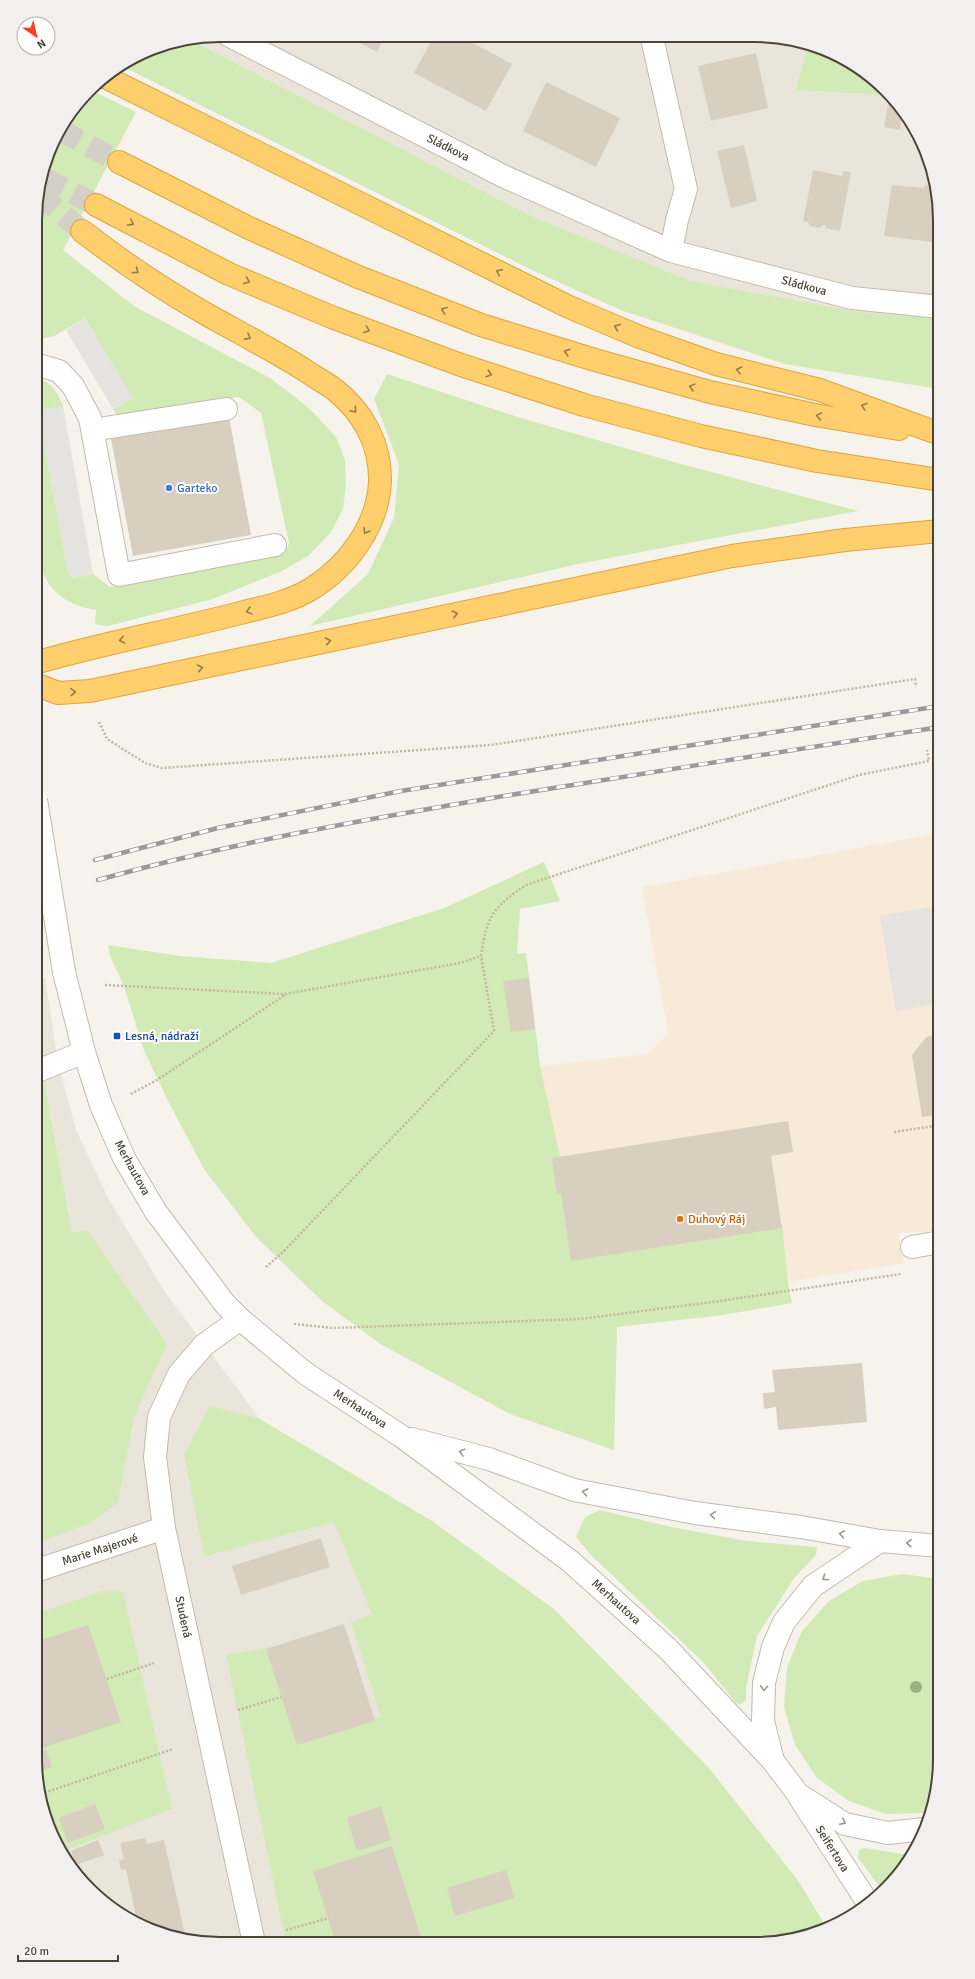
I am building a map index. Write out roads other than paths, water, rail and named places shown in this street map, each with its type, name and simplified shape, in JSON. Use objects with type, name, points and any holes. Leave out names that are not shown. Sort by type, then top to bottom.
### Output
[{"type":"highway","points":[[111,80],[569,306],[618,328],[716,364],[820,390],[933,432]]},
{"type":"highway","points":[[119,162],[249,228],[356,276],[481,325],[596,360],[710,392],[815,415],[933,434]]},
{"type":"highway","points":[[96,205],[229,274],[334,318],[461,365],[584,405],[701,436],[817,461],[933,479]]},
{"type":"highway","points":[[42,661],[82,650],[226,617],[286,600],[310,590],[329,576],[356,546],[370,523],[376,508],[379,487],[378,456],[373,440],[366,424],[344,398],[332,388],[270,349],[146,279],[82,231]]},
{"type":"highway","points":[[42,687],[58,693],[90,691],[732,556],[845,540],[933,532]]},
{"type":"street","name":"Sládkova","points":[[244,42],[503,176],[671,251],[852,298],[933,305]]},
{"type":"street","points":[[653,42],[686,188],[677,220],[671,251]]},
{"type":"street","points":[[42,366],[60,371],[73,386],[90,418],[119,575],[275,545]]},
{"type":"street","points":[[92,430],[226,409]]},
{"type":"street","name":"Merhautova","points":[[42,836],[64,972],[84,1052],[101,1105],[124,1158],[156,1212],[225,1304],[240,1320],[305,1372],[401,1436],[570,1561],[668,1649],[773,1761],[798,1794]]},
{"type":"street","points":[[42,1069],[84,1052]]},
{"type":"street","points":[[912,1247],[933,1243]]},
{"type":"street","name":"Studená","points":[[240,1320],[204,1345],[179,1374],[159,1417],[155,1457],[164,1528],[253,1937]]},
{"type":"street","name":"Merhautova","points":[[401,1436],[489,1459],[574,1490],[695,1513],[801,1527],[880,1541],[933,1545]]},
{"type":"street","name":"Marie Majerové","points":[[42,1569],[164,1528]]},
{"type":"street","points":[[773,1761],[763,1721],[764,1683],[773,1647],[784,1622],[813,1586],[880,1541]]},
{"type":"street","points":[[798,1794],[845,1824],[888,1833],[918,1831]]},
{"type":"street","name":"Seifertova","points":[[798,1794],[865,1898]]},
{"type":"tunnel","points":[[65,133],[119,162]]},
{"type":"tunnel","points":[[47,179],[96,205]]},
{"type":"tunnel","points":[[44,198],[82,231]]},
{"type":"railway","points":[[95,860],[218,828],[401,791],[933,707]]},
{"type":"railway","points":[[98,880],[197,855],[297,833],[397,814],[933,728]]},
{"type":"place","name":"Garteko","points":[[169,488]]},
{"type":"place","name":"Lesná, nádraží","points":[[117,1036]]},
{"type":"place","name":"Duhový Ráj","points":[[680,1219]]}]
